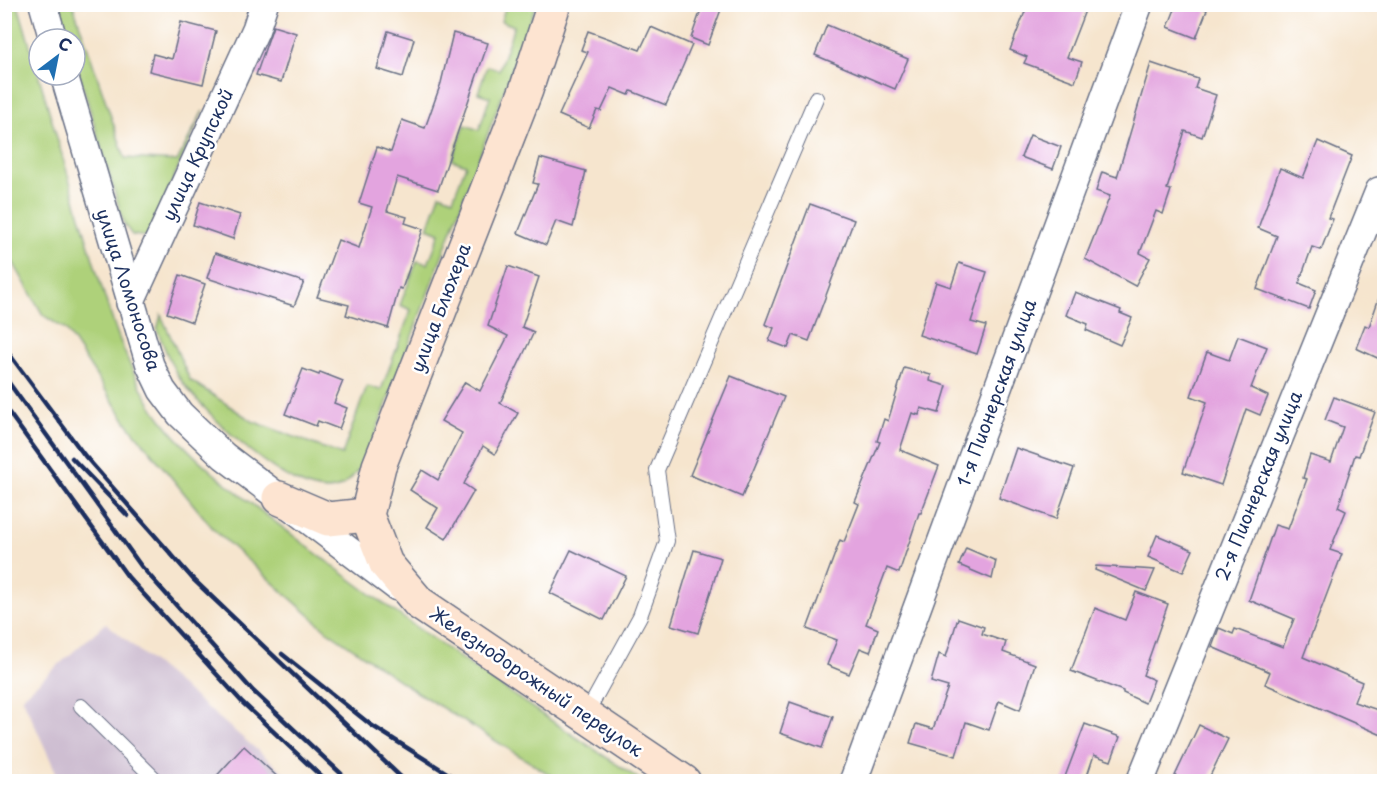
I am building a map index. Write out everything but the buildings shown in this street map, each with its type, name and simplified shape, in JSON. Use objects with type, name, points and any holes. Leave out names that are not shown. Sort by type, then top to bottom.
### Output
[{"type":"street","points":[[43,4],[50,27]]},
{"type":"street","name":"улица Крупской","points":[[130,303],[256,29],[264,4]]},
{"type":"street","name":"улица Блюхера","points":[[367,515],[379,466],[526,90],[554,4]]},
{"type":"street","name":"1-я Пионерская улица","points":[[853,782],[1139,4]]},
{"type":"street","name":"улица Ломоносова","points":[[67,87],[130,303],[150,365],[162,390],[180,414],[224,456],[419,603]]},
{"type":"street","name":"2-я Пионерская улица","points":[[1140,782],[1379,191]]},
{"type":"street","points":[[279,498],[328,519],[367,515],[386,564],[419,603]]},
{"type":"street","name":"Железнодорожный переулок","points":[[419,603],[684,782]]},
{"type":"lane","points":[[585,716],[640,616],[667,541],[657,470],[816,98]]},
{"type":"lane","points":[[81,706],[158,782]]},
{"type":"shaded area","points":[[106,623],[294,781],[60,781],[22,697]]},
{"type":"green space","points":[[4,5],[18,5],[27,36],[27,87],[42,87],[113,322],[135,374],[161,419],[207,467],[337,569],[466,662],[642,781],[560,781],[412,689],[326,630],[215,531],[127,423],[66,330],[43,315],[5,248]]},
{"type":"green space","points":[[60,5],[73,5],[80,27],[66,27]]},
{"type":"green space","points":[[506,5],[536,5],[366,459],[350,479],[338,488],[319,489],[298,482],[274,469],[250,451],[227,431],[190,391],[175,371],[157,330],[161,315],[190,380],[252,421],[342,455],[367,386],[381,390],[411,310],[400,305],[417,261],[428,264],[440,233],[428,228],[440,194],[453,199],[466,165],[452,160],[465,125],[479,130],[490,97],[478,93],[487,66],[499,70],[514,26],[501,21]]},
{"type":"green space","points":[[87,46],[125,158],[177,161],[203,111],[148,237],[132,235],[124,224],[83,87],[87,87]]},
{"type":"railway","points":[[4,347],[85,456],[193,579],[406,782]]},
{"type":"railway","points":[[4,376],[141,566],[253,691],[350,782]]},
{"type":"railway","points":[[4,406],[128,577],[242,702],[327,782]]},
{"type":"railway","points":[[72,458],[128,516]]},
{"type":"railway","points":[[282,654],[371,725],[461,782]]},
{"type":"railway","points":[[4,764],[14,782]]}]
